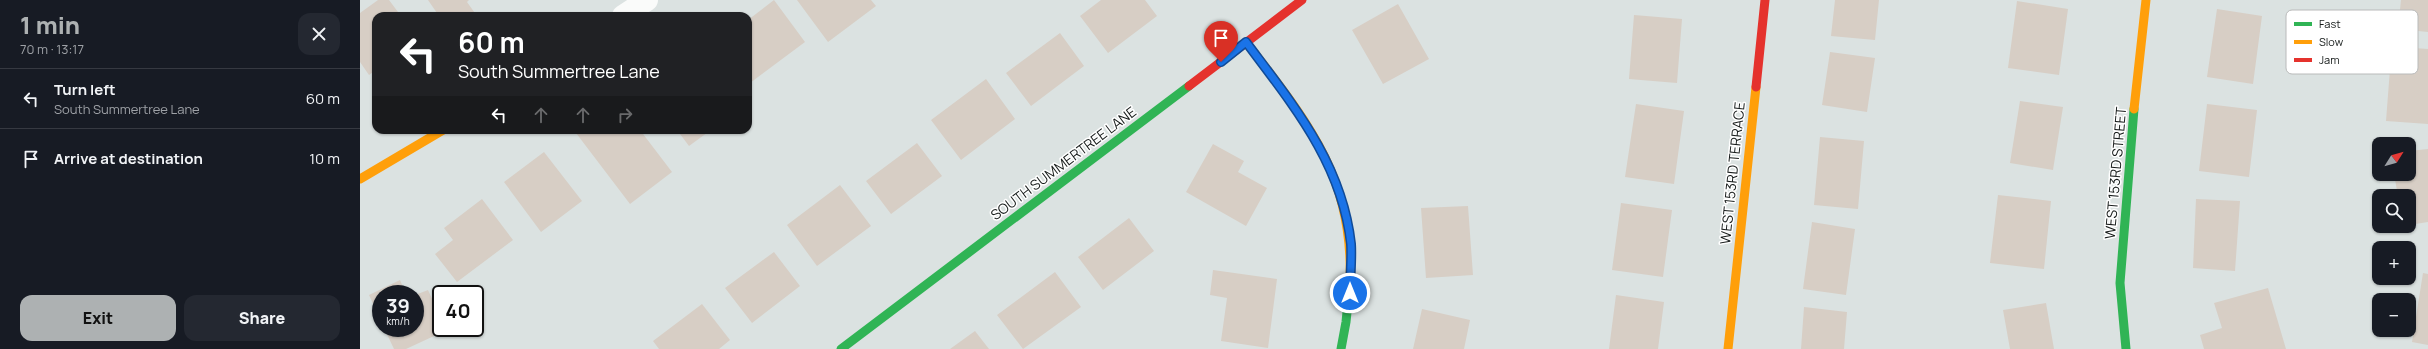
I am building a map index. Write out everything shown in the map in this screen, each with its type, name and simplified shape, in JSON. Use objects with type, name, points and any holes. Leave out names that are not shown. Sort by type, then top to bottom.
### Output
[{"type":"street","points":[[629,12],[647,0]]},
{"type":"street","name":"SOUTH SUMMERTREE LANE","points":[[841,349],[1302,0]]},
{"type":"street","name":"WEST 153RD TERRACE","points":[[1728,349],[1765,0]]},
{"type":"street","name":"WEST 153RD STREET","points":[[2126,349],[2120,276],[2127,178],[2146,0]]},
{"type":"street","points":[[1246,42],[1318,143],[1340,191],[1351,244],[1350,293],[1341,349]]},
{"type":"street","points":[[360,179],[435,134]]},
{"type":"building","points":[[378,0],[389,0],[398,12],[372,12],[372,73],[369,75],[360,62],[360,13]]},
{"type":"building","points":[[428,0],[469,0],[467,2],[474,12],[436,12]]},
{"type":"building","points":[[774,0],[805,42],[752,82],[752,17]]},
{"type":"building","points":[[797,0],[871,0],[876,6],[828,42]]},
{"type":"building","points":[[1101,0],[1145,0],[1157,16],[1108,53],[1080,16]]},
{"type":"building","points":[[1835,0],[1879,0],[1875,40],[1831,36]]},
{"type":"building","points":[[2401,0],[2428,0],[2428,32],[2418,31],[2418,10],[2400,10]]},
{"type":"building","points":[[2017,1],[2068,9],[2059,75],[2008,68]]},
{"type":"building","points":[[1398,4],[1429,59],[1383,84],[1352,30]]},
{"type":"building","points":[[2217,9],[2262,16],[2253,84],[2207,77]]},
{"type":"building","points":[[1634,15],[1682,19],[1677,83],[1629,79]]},
{"type":"building","points":[[1060,33],[1084,66],[1031,106],[1006,73]]},
{"type":"building","points":[[2418,48],[2428,49],[2428,124],[2386,121],[2390,74],[2418,74]]},
{"type":"building","points":[[1830,52],[1875,58],[1867,112],[1822,105]]},
{"type":"building","points":[[986,79],[1015,119],[961,160],[931,120]]},
{"type":"building","points":[[2020,101],[2063,107],[2053,170],[2010,163]]},
{"type":"building","points":[[1636,104],[1684,111],[1674,184],[1625,177]]},
{"type":"building","points":[[2207,104],[2257,110],[2249,177],[2199,171]]},
{"type":"building","points":[[577,134],[643,134],[672,172],[630,204]]},
{"type":"building","points":[[680,134],[706,134],[689,146]]},
{"type":"building","points":[[1820,137],[1864,141],[1858,209],[1814,205]]},
{"type":"building","points":[[917,143],[942,176],[891,214],[866,181]]},
{"type":"building","points":[[1213,144],[1244,161],[1238,172],[1267,188],[1246,226],[1186,192]]},
{"type":"building","points":[[2428,149],[2428,222],[2416,224],[2416,189],[2397,189],[2395,181],[2416,181],[2416,150]]},
{"type":"building","points":[[544,152],[582,201],[541,232],[504,182]]},
{"type":"building","points":[[840,185],[871,226],[817,266],[787,225]]},
{"type":"building","points":[[1998,195],[2051,201],[2044,269],[1990,263]]},
{"type":"building","points":[[482,199],[513,240],[457,282],[435,254],[453,240],[444,228]]},
{"type":"building","points":[[2196,199],[2240,201],[2235,271],[2193,268]]},
{"type":"building","points":[[1621,203],[1672,210],[1663,277],[1612,270]]},
{"type":"building","points":[[1468,206],[1473,275],[1426,278],[1421,208]]},
{"type":"building","points":[[1129,218],[1154,251],[1103,290],[1078,257]]},
{"type":"building","points":[[1812,222],[1855,229],[1846,295],[1803,289]]},
{"type":"building","points":[[774,252],[800,286],[752,323],[725,288]]},
{"type":"building","points":[[1213,270],[1277,279],[1268,348],[1221,341],[1227,298],[1210,295]]},
{"type":"building","points":[[1055,272],[1081,307],[1023,349],[997,315]]},
{"type":"building","points":[[2423,273],[2428,274],[2428,345],[2412,342],[2413,337],[2416,337],[2416,317]]},
{"type":"building","points":[[400,280],[402,285],[390,285]]},
{"type":"building","points":[[2268,288],[2286,349],[2204,349],[2200,335],[2222,328],[2214,303]]},
{"type":"building","points":[[428,290],[432,299],[432,337],[406,349],[394,349],[388,337],[424,337],[424,292]]},
{"type":"building","points":[[372,294],[372,302],[369,295]]},
{"type":"building","points":[[1616,295],[1664,302],[1658,349],[1609,349]]},
{"type":"building","points":[[2046,303],[2054,349],[2010,349],[2003,310]]},
{"type":"building","points":[[702,304],[730,340],[719,349],[659,349],[653,341]]},
{"type":"building","points":[[1804,307],[1847,312],[1844,349],[1801,349]]},
{"type":"building","points":[[1422,309],[1470,320],[1464,349],[1413,349]]},
{"type":"building","points":[[975,331],[989,349],[950,349]]},
{"type":"traffic: fast","points":[[841,349],[1189,86]]},
{"type":"traffic: fast","points":[[2126,349],[2120,283],[2134,109]]},
{"type":"traffic: fast","points":[[1341,349],[1346,322],[1350,282]]},
{"type":"traffic: slow","points":[[2134,109],[2146,0]]},
{"type":"traffic: slow","points":[[1246,42],[1306,124],[1322,152],[1335,180],[1344,211],[1349,244],[1350,282]]},
{"type":"traffic: slow","points":[[1728,349],[1756,87]]},
{"type":"traffic: slow","points":[[360,179],[436,134]]},
{"type":"traffic: jam","points":[[1189,86],[1302,0]]},
{"type":"traffic: jam","points":[[1756,87],[1765,0]]},
{"type":"route","points":[[1221,62],[1246,42],[1298,111],[1318,143],[1340,191],[1351,244],[1350,293]]}]
